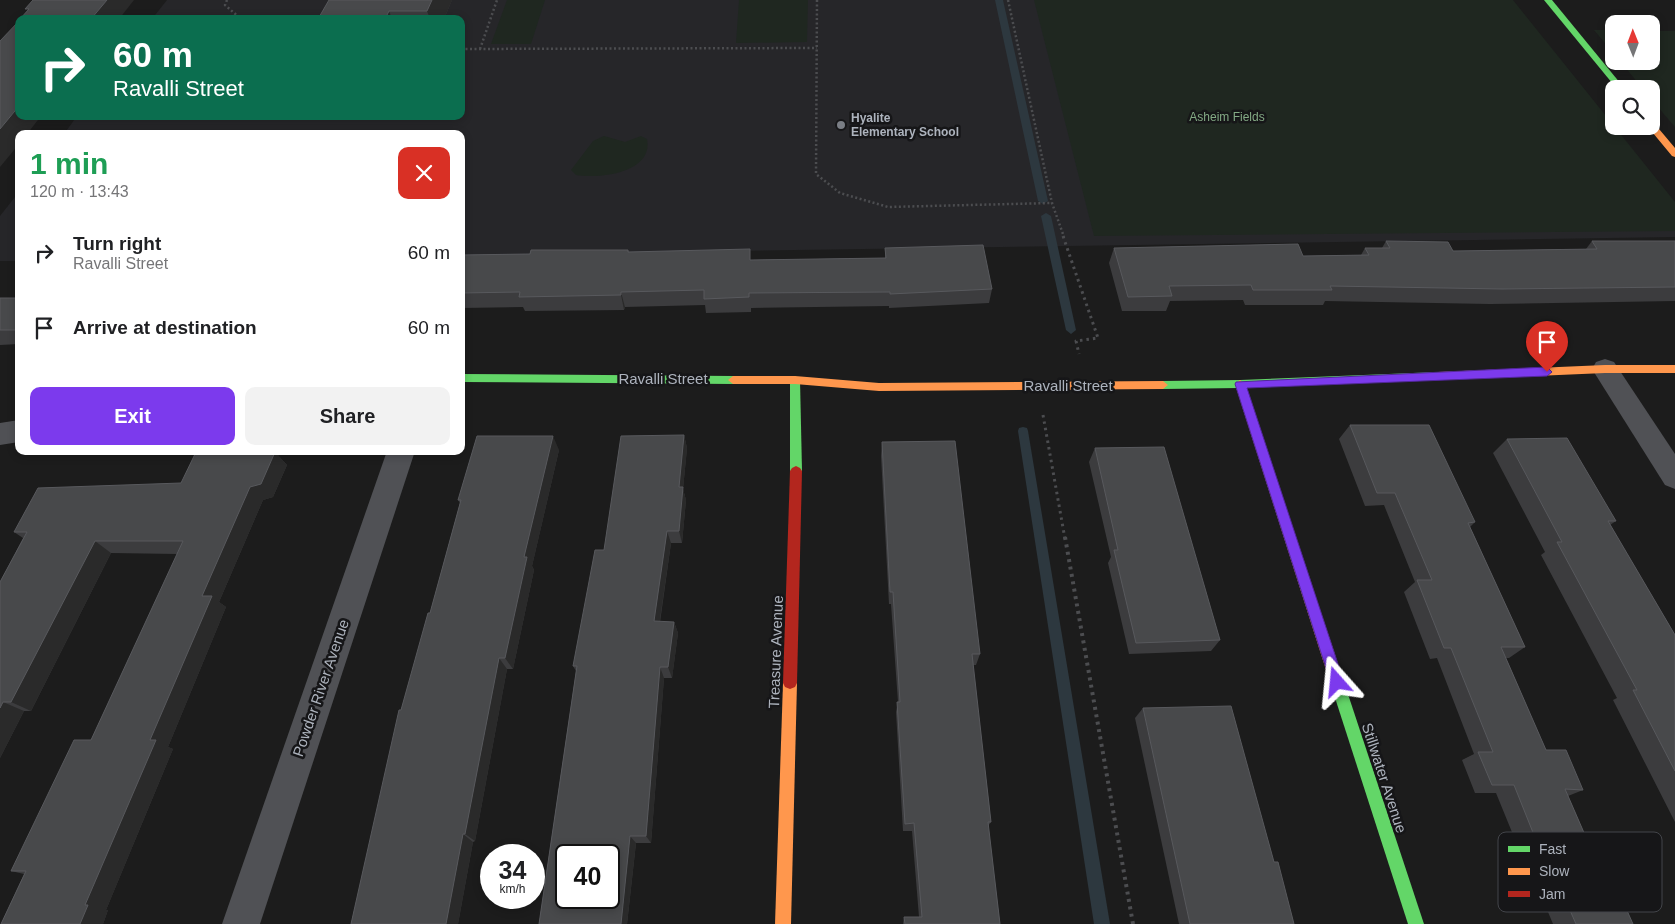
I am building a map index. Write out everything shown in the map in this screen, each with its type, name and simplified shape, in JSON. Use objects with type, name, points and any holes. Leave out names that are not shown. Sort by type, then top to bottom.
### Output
[{"type":"street","points":[[1548,0],[1614,80]]},
{"type":"street","points":[[1659,135],[1675,154]]},
{"type":"street","points":[[1604,369],[1675,477]]},
{"type":"street","name":"Ravalli Street","points":[[465,378],[796,380],[879,387],[1240,384],[1604,369],[1675,369]]},
{"type":"street","name":"Treasure Avenue","points":[[783,924],[796,495],[796,380]]},
{"type":"street","name":"Stillwater Avenue","points":[[1240,384],[1416,924]]},
{"type":"street","points":[[0,434],[15,432]]},
{"type":"street","name":"Powder River Avenue","points":[[241,924],[400,455]]},
{"type":"path","points":[[227,0],[225,5],[236,15]]},
{"type":"path","points":[[480,49],[497,0]]},
{"type":"path","points":[[816,0],[816,174],[840,193],[888,207],[1052,203]]},
{"type":"path","points":[[1008,0],[1052,203],[1098,338],[1076,340]]},
{"type":"path","points":[[465,49],[817,48]]},
{"type":"path","points":[[1042,413],[1133,924]]},
{"type":"shaded area","name":"Hyalite Elementary School","points":[[167,0],[1512,0],[1605,116],[1605,135],[1620,135],[1675,204],[1675,237],[465,255],[465,130],[67,130],[74,120],[465,120],[465,15],[155,15]]},
{"type":"shaded area","points":[[15,197],[15,261],[0,261],[0,216]]},
{"type":"green space","points":[[507,0],[545,0],[531,44],[491,44]]},
{"type":"green space","points":[[739,0],[808,0],[807,42],[736,43]]},
{"type":"green space","name":"Asheim Fields","points":[[1034,0],[1513,0],[1605,115],[1605,135],[1621,135],[1675,202],[1675,231],[1094,236]]},
{"type":"green space","points":[[1594,30],[1605,30],[1605,43]]},
{"type":"green space","points":[[1660,31],[1675,31],[1675,127],[1660,110],[1660,80],[1636,80],[1627,70],[1660,70]]},
{"type":"green space","points":[[604,136],[625,142],[641,136],[647,139],[647,150],[642,160],[623,171],[598,176],[576,175],[571,170],[593,141]]},
{"type":"building","points":[[33,0],[107,0],[94,15],[24,15],[29,9],[25,9]]},
{"type":"building","points":[[329,0],[432,0],[427,11],[389,11],[387,15],[320,15]]},
{"type":"building","points":[[15,25],[15,111],[0,129],[0,41]]},
{"type":"building","points":[[1386,241],[1448,242],[1453,251],[1597,249],[1592,241],[1675,241],[1675,287],[1502,289],[1330,286],[1332,290],[1253,290],[1251,285],[1169,286],[1172,296],[1128,297],[1114,248],[1298,244],[1303,256],[1369,255],[1365,248],[1390,248]]},
{"type":"building","points":[[983,245],[992,289],[890,294],[890,292],[749,293],[749,297],[704,299],[704,290],[621,292],[621,295],[519,297],[520,292],[465,293],[465,255],[530,254],[531,250],[628,250],[628,252],[750,249],[750,260],[886,258],[885,248]]},
{"type":"building","points":[[0,298],[15,298],[15,330],[0,330]]},
{"type":"building","points":[[1350,425],[1429,425],[1475,522],[1468,523],[1525,647],[1501,647],[1546,750],[1566,750],[1583,790],[1565,789],[1584,832],[1533,832],[1514,785],[1492,785],[1478,752],[1493,752],[1451,648],[1444,648],[1417,580],[1432,580],[1395,493],[1377,493]]},
{"type":"building","points":[[684,435],[679,487],[683,487],[679,531],[667,531],[654,621],[674,622],[668,667],[660,667],[646,836],[630,836],[621,924],[539,924],[541,909],[545,909],[545,883],[577,666],[573,666],[595,550],[604,550],[621,436]]},
{"type":"building","points":[[477,436],[553,436],[524,557],[527,557],[505,658],[499,658],[446,924],[351,924],[399,710],[401,710],[428,613],[430,613],[461,500],[458,500]]},
{"type":"building","points":[[1567,438],[1616,521],[1608,521],[1675,635],[1675,771],[1633,690],[1637,690],[1557,542],[1562,542],[1507,439]]},
{"type":"building","points":[[955,441],[980,654],[972,654],[991,822],[988,822],[1000,924],[905,924],[904,917],[922,917],[914,823],[905,824],[897,702],[900,702],[893,592],[890,592],[882,442]]},
{"type":"building","points":[[1164,447],[1220,640],[1136,643],[1114,550],[1118,550],[1095,448]]},
{"type":"building","points":[[195,455],[274,455],[261,484],[250,487],[202,596],[212,596],[150,740],[156,740],[85,905],[88,905],[80,924],[1,924],[26,871],[11,871],[74,740],[91,740],[183,541],[95,541],[11,702],[3,702],[0,708],[0,582],[27,532],[14,532],[38,488],[181,483]]},
{"type":"building","points":[[1231,706],[1274,862],[1278,862],[1294,924],[1190,924],[1143,708]]},
{"type":"building","points":[[1571,912],[1628,912],[1633,924],[1576,924]]},
{"type":"waterway","points":[[999,0],[1043,201]]},
{"type":"waterway","points":[[1046,216],[1071,330]]},
{"type":"waterway","points":[[1023,431],[1102,924]]},
{"type":"traffic: fast","points":[[1548,0],[1614,80]]},
{"type":"traffic: fast","points":[[1163,385],[1240,384],[1438,376]]},
{"type":"traffic: fast","points":[[465,378],[733,380]]},
{"type":"traffic: fast","points":[[795,380],[796,471]]},
{"type":"traffic: fast","points":[[1334,673],[1416,924]]},
{"type":"traffic: slow","points":[[1659,135],[1675,154]]},
{"type":"traffic: slow","points":[[1438,376],[1605,369],[1675,369]]},
{"type":"traffic: slow","points":[[733,380],[795,380],[879,387],[1163,385]]},
{"type":"traffic: slow","points":[[1240,384],[1334,673]]},
{"type":"traffic: slow","points":[[783,924],[790,683]]},
{"type":"traffic: jam","points":[[790,683],[796,471]]},
{"type":"place","name":"Hyalite Elementary School","points":[[841,125]]},
{"type":"route","points":[[1337,682],[1240,384],[1547,372]]}]
